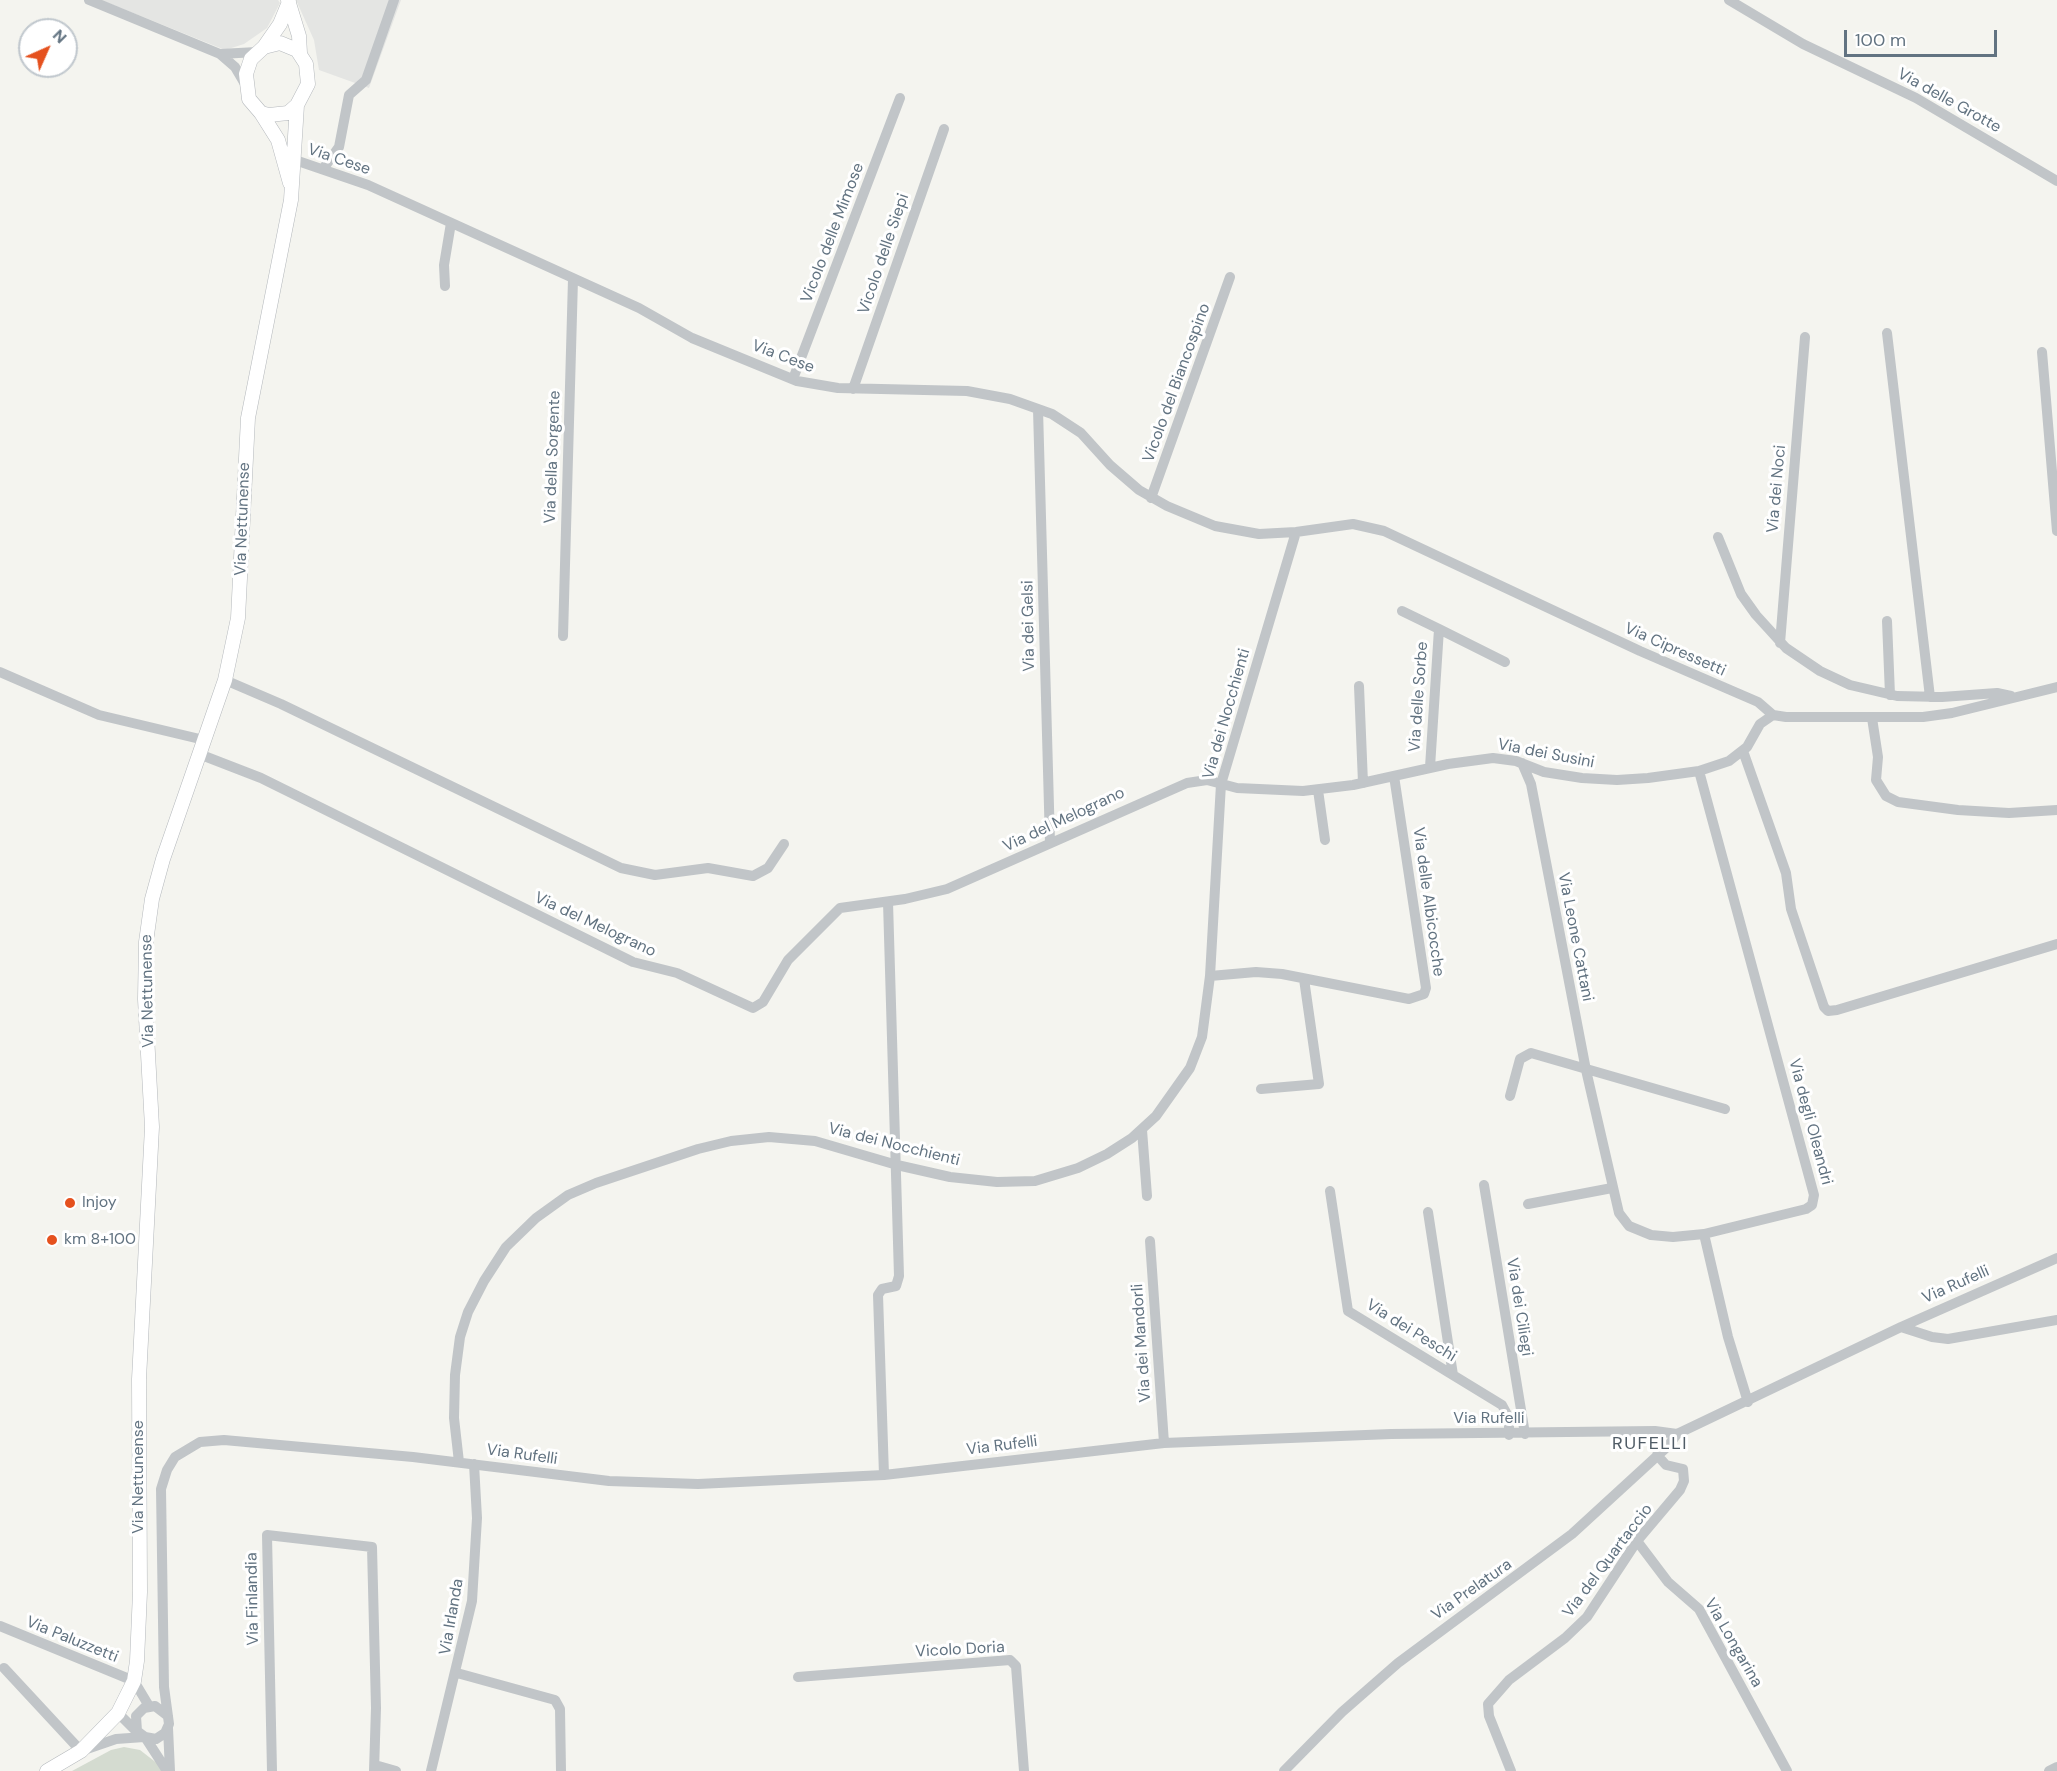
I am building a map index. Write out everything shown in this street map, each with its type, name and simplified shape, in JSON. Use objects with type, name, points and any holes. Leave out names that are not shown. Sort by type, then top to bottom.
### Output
[{"type":"main road","name":"Via Nettunense","points":[[288,1],[280,24],[248,64],[245,84],[249,99],[278,140],[292,190]]},
{"type":"main road","name":"Via Nettunense","points":[[47,1771],[81,1751],[120,1711],[134,1681],[140,1624],[139,1379],[152,1127],[145,999],[146,942],[151,906],[163,860],[225,680],[239,605],[248,418],[292,190],[297,105],[308,84],[306,64],[300,53],[299,36],[288,1]]},
{"type":"main road","points":[[260,50],[285,44],[300,53]]},
{"type":"main road","points":[[261,113],[277,116],[297,105]]},
{"type":"street","points":[[89,0],[220,54],[235,67],[245,84]]},
{"type":"street","points":[[323,169],[339,147],[349,95],[366,80],[394,0]]},
{"type":"street","name":"Via delle Grotte","points":[[1729,0],[1803,44],[1916,98],[2057,181]]},
{"type":"street","points":[[220,54],[260,50]]},
{"type":"street","name":"Vicolo delle Mimose","points":[[793,379],[900,98]]},
{"type":"street","name":"Vicolo delle Siepi","points":[[853,388],[944,129]]},
{"type":"street","name":"Via Cese","points":[[295,160],[368,185],[639,308],[692,338],[793,379],[823,387],[967,391],[1003,398],[1038,409],[1074,427],[1120,475],[1151,498],[1198,520],[1228,530],[1259,534],[1296,532]]},
{"type":"street","points":[[445,286],[444,265],[451,223]]},
{"type":"street","name":"Vicolo del Biancospino","points":[[1151,498],[1230,277]]},
{"type":"street","name":"Via della Sorgente","points":[[563,636],[573,279]]},
{"type":"street","points":[[1887,333],[1930,698]]},
{"type":"street","name":"Via dei Noci","points":[[1780,643],[1805,337]]},
{"type":"street","points":[[2042,352],[2057,531]]},
{"type":"street","name":"Via dei Gelsi","points":[[1038,409],[1050,843]]},
{"type":"street","name":"Via Cipressetti","points":[[1296,532],[1353,524],[1384,531],[1640,651],[1758,702],[1773,715]]},
{"type":"street","name":"Via dei Nocchienti","points":[[459,1462],[454,1394],[456,1359],[463,1324],[484,1281],[506,1247],[552,1206],[582,1189],[698,1149],[751,1138],[807,1139],[897,1165],[980,1181],[1035,1181],[1088,1164],[1114,1150],[1142,1130],[1168,1101],[1195,1056],[1204,1029],[1210,976],[1221,784],[1296,532]]},
{"type":"street","points":[[1718,537],[1741,594],[1762,623],[1780,643],[1802,660],[1829,676],[1890,695],[1930,698],[1997,693],[2012,697]]},
{"type":"street","name":"Via delle Sorbe","points":[[1402,611],[1505,662]]},
{"type":"street","points":[[1887,621],[1890,695]]},
{"type":"street","name":"Via delle Sorbe","points":[[1430,768],[1439,629]]},
{"type":"street","points":[[0,672],[99,715],[204,740]]},
{"type":"street","points":[[225,680],[313,719],[621,868],[655,875],[708,868],[753,876],[768,868],[784,844]]},
{"type":"street","points":[[1359,686],[1363,783]]},
{"type":"street","points":[[1773,715],[1872,718],[1934,716],[2057,687]]},
{"type":"street","name":"Via dei Susini","points":[[1221,784],[1270,792],[1318,790],[1487,758],[1506,758],[1542,771],[1617,780],[1699,771],[1729,761],[1743,751],[1760,724],[1773,715]]},
{"type":"street","points":[[1872,718],[1878,757],[1876,780],[1886,796],[1898,802],[1958,810],[2008,813],[2057,810]]},
{"type":"street","points":[[1743,751],[1786,873],[1791,909],[1824,1007],[1828,1011],[2057,944]]},
{"type":"street","name":"Via del Melograno","points":[[199,754],[261,778],[633,962],[681,975],[750,1007],[763,1002],[785,964],[837,910],[946,889],[1187,783],[1207,780],[1221,784]]},
{"type":"street","name":"Via Leone Cattani","points":[[1522,763],[1531,784],[1586,1070],[1620,1215],[1632,1228],[1666,1237],[1704,1234]]},
{"type":"street","name":"Via Leone Cattani","points":[[1535,809],[1536,790],[1542,771]]},
{"type":"street","name":"Via degli Oleandri","points":[[1699,771],[1815,1199],[1806,1209],[1704,1234]]},
{"type":"street","name":"Via delle Albicocche","points":[[1210,976],[1256,972],[1409,999],[1417,998],[1426,992],[1395,776]]},
{"type":"street","points":[[1318,790],[1325,840]]},
{"type":"street","points":[[884,1475],[878,1298],[879,1291],[896,1286],[899,1279],[888,902]]},
{"type":"street","points":[[1261,1089],[1319,1084],[1304,979]]},
{"type":"street","points":[[1510,1096],[1518,1065],[1525,1054],[1536,1054],[1725,1109]]},
{"type":"street","points":[[1142,1130],[1147,1196]]},
{"type":"street","name":"Via dei Ciliegi","points":[[1484,1185],[1525,1434]]},
{"type":"street","points":[[1528,1204],[1612,1188]]},
{"type":"street","name":"Via dei Peschi","points":[[1330,1191],[1348,1311],[1502,1405],[1509,1418],[1509,1435]]},
{"type":"street","points":[[1428,1212],[1453,1375]]},
{"type":"street","points":[[1704,1234],[1728,1336],[1748,1402]]},
{"type":"street","name":"Via dei Mandorli","points":[[1150,1241],[1164,1443]]},
{"type":"street","name":"Via Rufelli","points":[[168,1716],[164,1687],[161,1497],[167,1470],[180,1452],[196,1443],[220,1440],[459,1462],[589,1479],[711,1484],[884,1475],[1164,1443],[1391,1434],[1509,1435],[1655,1431],[1677,1434],[1902,1327],[2057,1258]]},
{"type":"street","points":[[1902,1327],[1932,1337],[1948,1339],[2057,1320]]},
{"type":"street","name":"Via Prelatura","points":[[1284,1771],[1342,1712],[1398,1663],[1549,1553],[1658,1455],[1677,1434]]},
{"type":"street","name":"Via del Quartaccio","points":[[1511,1771],[1488,1713],[1490,1701],[1514,1676],[1565,1638],[1582,1622],[1637,1541],[1673,1499],[1684,1481],[1683,1469],[1666,1465],[1658,1455]]},
{"type":"street","name":"Via Irlanda","points":[[431,1771],[457,1673],[473,1594],[477,1518],[474,1464]]},
{"type":"street","name":"Via Finlandia","points":[[272,1771],[267,1535],[372,1547],[376,1701],[374,1768],[396,1771]]},
{"type":"street","name":"Via Longarina","points":[[1637,1541],[1668,1582],[1699,1609],[1787,1771]]},
{"type":"street","name":"Via Paluzzetti","points":[[0,1626],[134,1681]]},
{"type":"street","name":"Vicolo Doria","points":[[798,1677],[1010,1660],[1016,1666],[1024,1771]]},
{"type":"street","points":[[4,1668],[81,1751],[116,1739],[143,1736],[156,1739],[168,1728]]},
{"type":"street","points":[[457,1673],[555,1700],[560,1709],[561,1771]]},
{"type":"street","points":[[134,1681],[146,1708]]},
{"type":"street","points":[[143,1736],[135,1720],[164,1687]]},
{"type":"street","points":[[120,1711],[160,1708],[168,1716],[169,1771]]},
{"type":"street","points":[[120,1711],[143,1736],[169,1771]]},
{"type":"street","points":[[2049,1771],[2057,1767]]},
{"type":"shaded area","points":[[101,0],[278,0],[280,3],[267,28],[244,44],[225,50]]},
{"type":"shaded area","points":[[296,0],[401,0],[369,88],[319,70],[314,40]]},
{"type":"shaded area","points":[[124,1747],[140,1750],[158,1764],[162,1771],[72,1771],[111,1750]]},
{"type":"place","name":"Injoy","points":[[70,1203]]},
{"type":"place","name":"km 8+100","points":[[52,1240]]},
{"type":"district","name":"RUFELLI","points":[[1650,1444]]}]
